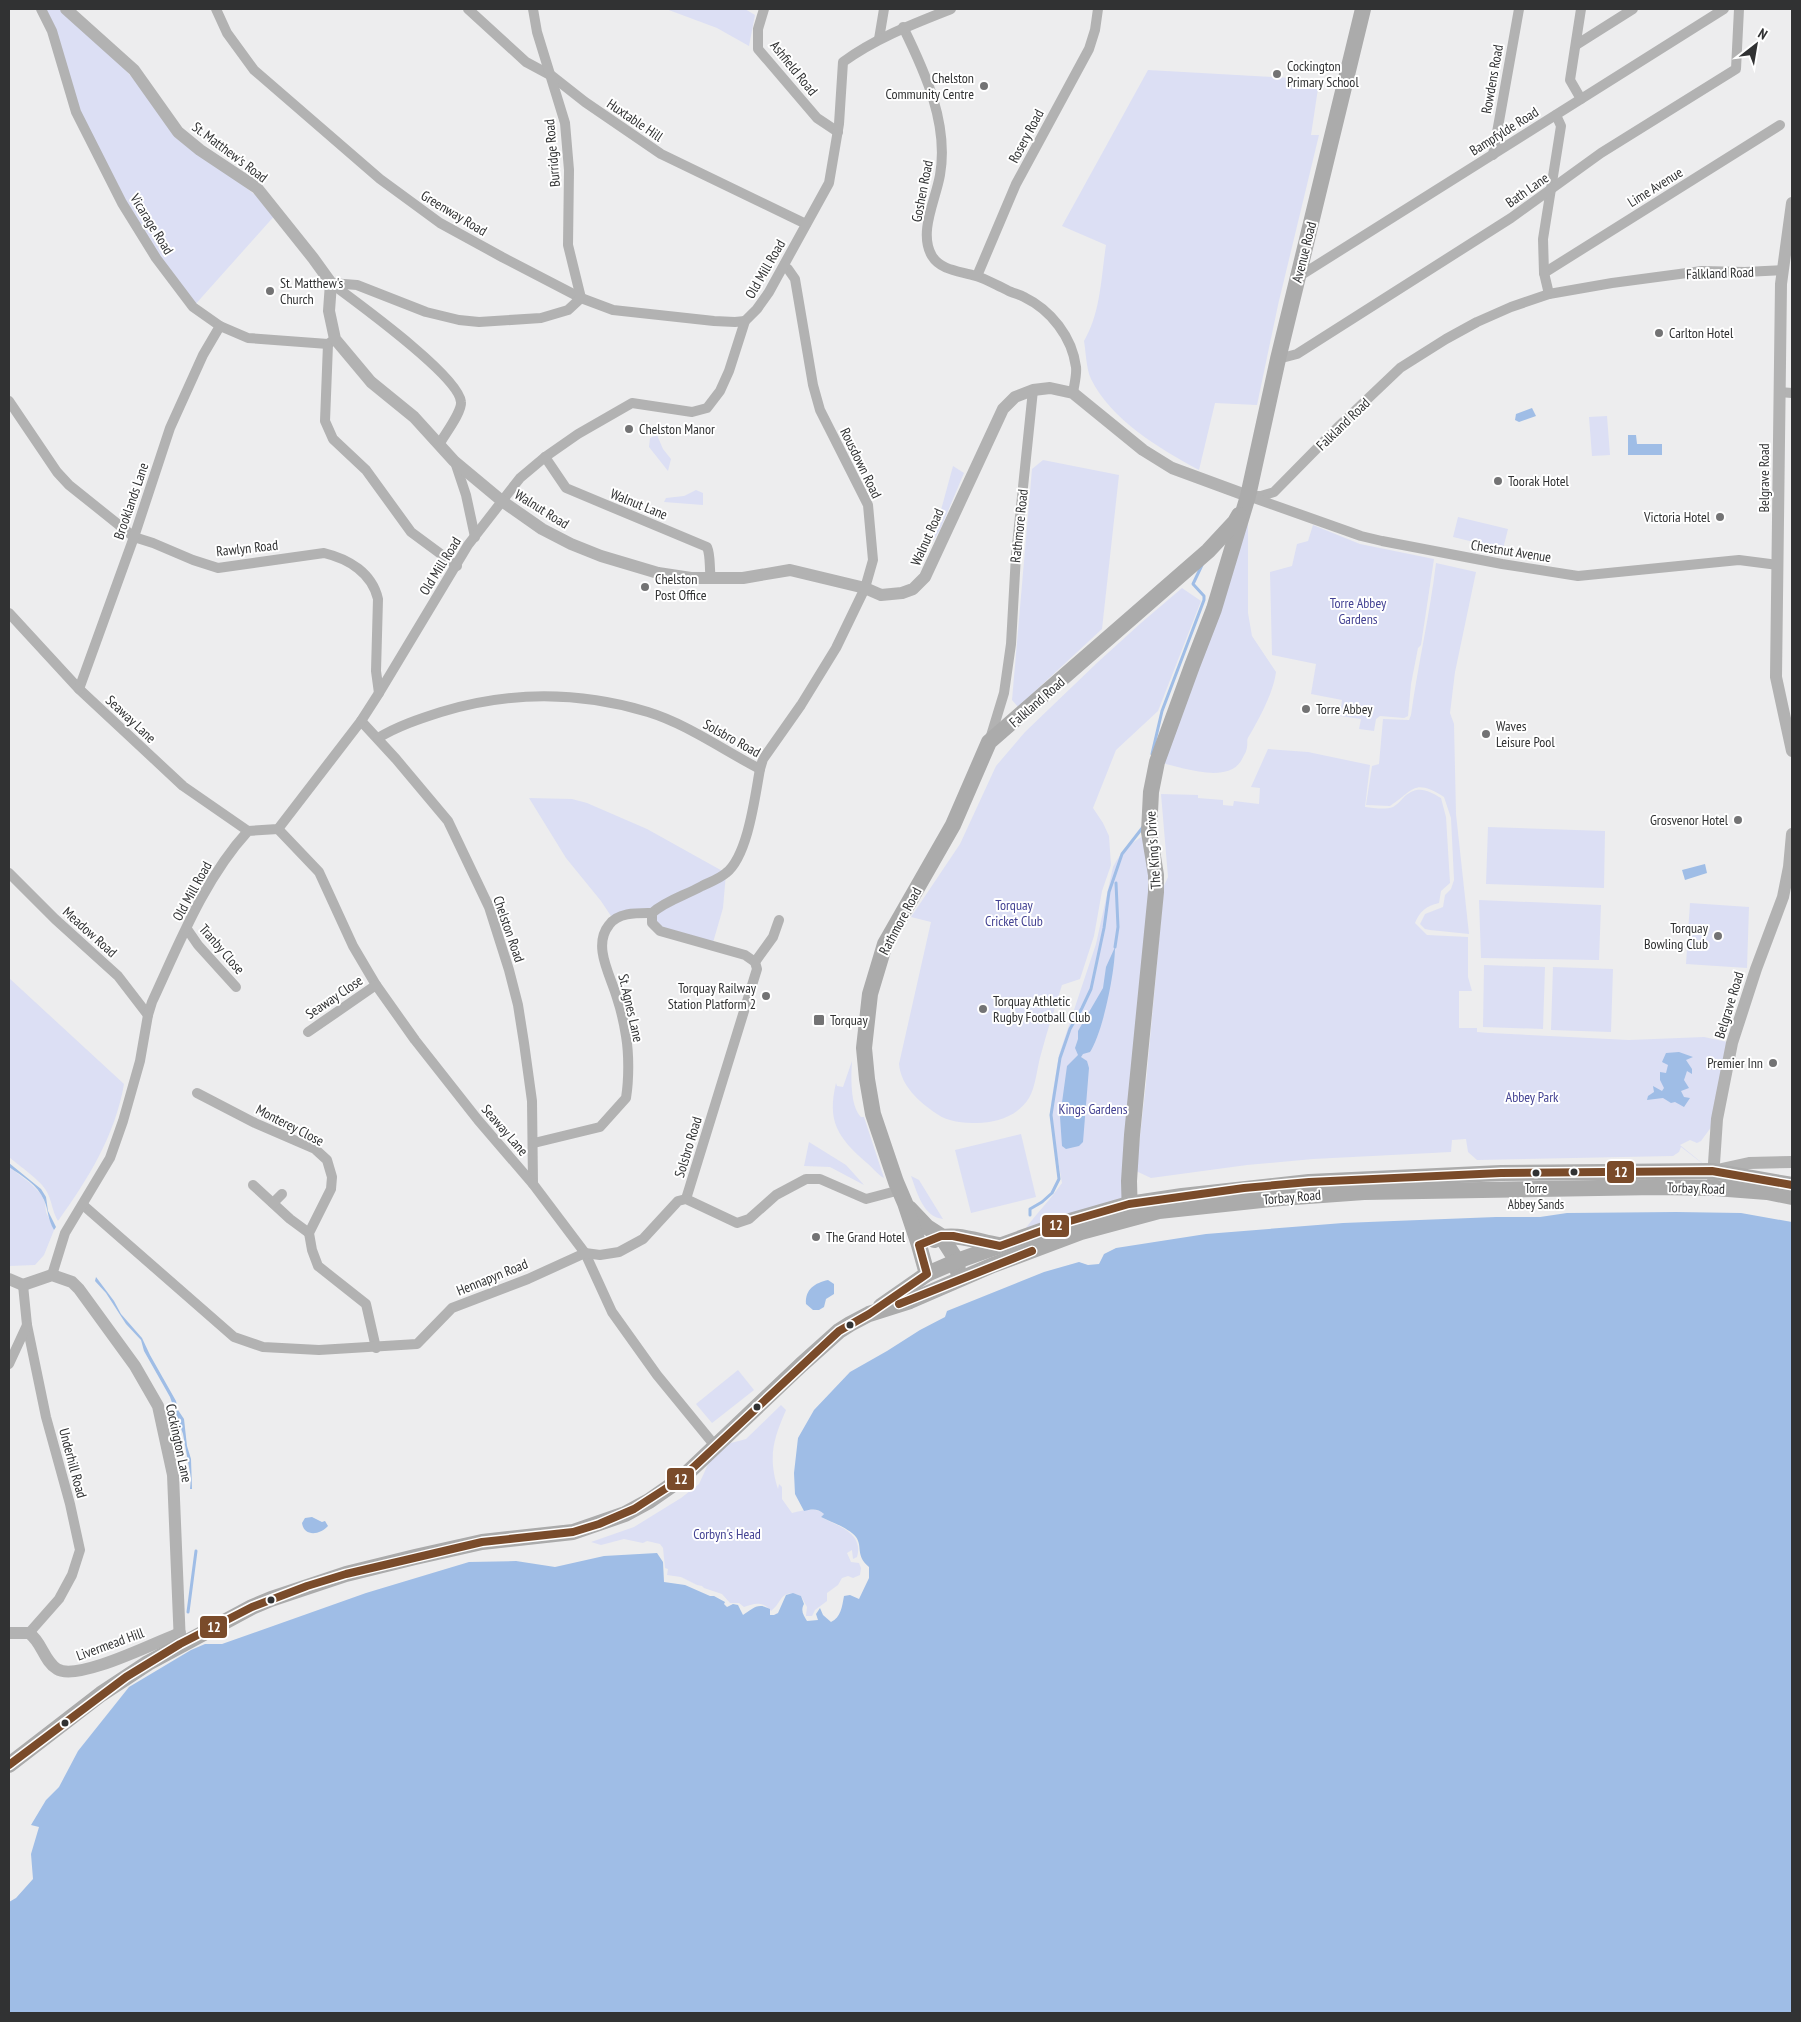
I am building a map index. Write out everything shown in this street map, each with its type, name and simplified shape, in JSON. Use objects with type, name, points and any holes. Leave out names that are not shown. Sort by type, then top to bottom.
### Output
[{"type":"main road","name":"Avenue Road","points":[[1248,496],[1278,359],[1362,9]]},
{"type":"main road","name":"Falkland Road","points":[[989,742],[1208,550],[1235,522],[1248,496]]},
{"type":"main road","name":"The King's Drive","points":[[1129,1211],[1132,1135],[1156,892],[1156,875],[1150,835],[1151,792],[1157,762],[1188,674],[1214,609],[1248,496]]},
{"type":"main road","name":"Rathmore Road","points":[[927,1274],[919,1244],[873,1114],[864,1048],[870,994],[885,944],[953,825],[989,742]]},
{"type":"main road","name":"Torbay Road","points":[[9,1765],[101,1694],[180,1639],[252,1607],[307,1586],[346,1574],[482,1542],[559,1535],[599,1524],[625,1514],[663,1492],[682,1478],[833,1336],[850,1324],[869,1314],[927,1274],[957,1261],[1063,1223],[1244,1188],[1309,1182],[1510,1172],[1712,1171],[1792,1185]]},
{"type":"main road","name":"Torbay Road","points":[[869,1314],[910,1301],[1129,1211],[1159,1211],[1364,1192],[1657,1187],[1715,1188],[1767,1192],[1792,1197]]},
{"type":"main road","points":[[900,1192],[927,1227],[941,1236],[957,1261],[959,1280],[945,1274],[927,1274]]},
{"type":"main road","points":[[919,1244],[941,1236],[953,1236],[1000,1246]]},
{"type":"street","name":"Vicarage Road","points":[[41,9],[52,31],[76,112],[122,203],[156,258],[194,307],[220,326],[248,338],[332,342]]},
{"type":"street","name":"St. Matthew's Road","points":[[66,9],[134,70],[178,132],[200,150],[257,188],[331,283]]},
{"type":"street","name":"Greenway Road","points":[[216,9],[227,33],[254,70],[380,179],[440,223],[502,258],[581,298],[613,310],[714,321],[745,321]]},
{"type":"street","name":"Huxtable Hill","points":[[468,9],[526,62],[552,76],[585,102],[661,154],[806,224]]},
{"type":"street","name":"Burridge Road","points":[[533,9],[565,123],[569,170],[568,246],[581,298]]},
{"type":"street","name":"Ashfield Road","points":[[764,9],[758,29],[758,49],[817,118],[838,132]]},
{"type":"street","points":[[879,38],[884,9]]},
{"type":"street","name":"Old Mill Road","points":[[278,829],[361,721],[475,537],[520,478],[545,457],[578,434],[632,403],[692,412],[707,408],[720,391],[729,371],[745,321],[757,309],[784,267],[829,183],[838,132],[843,62],[879,38],[951,9]]},
{"type":"street","name":"Rosery Road","points":[[977,276],[1016,184],[1089,49],[1095,30],[1098,9]]},
{"type":"street","name":"Rowdens Road","points":[[1493,154],[1519,9]]},
{"type":"street","points":[[1581,9],[1570,80],[1581,99]]},
{"type":"street","points":[[1576,45],[1633,9]]},
{"type":"street","name":"Bampfylde Road","points":[[1298,277],[1724,9]]},
{"type":"street","name":"Bath Lane","points":[[1278,359],[1297,354],[1552,190],[1601,153],[1736,69],[1740,9]]},
{"type":"street","name":"Goshen Road","points":[[903,27],[917,55],[937,113],[942,134],[943,152],[940,175],[928,226],[927,244],[932,256],[940,265],[977,276]]},
{"type":"street","points":[[1549,294],[1544,272],[1543,239],[1561,126],[1556,115]]},
{"type":"street","name":"Lime Avenue","points":[[1544,272],[1780,125]]},
{"type":"street","name":"Belgrave Road","points":[[1792,203],[1787,270],[1786,392],[1778,565],[1776,677],[1792,752]]},
{"type":"street","name":"Rousdown Road","points":[[760,769],[836,648],[864,588],[873,560],[868,505],[820,410],[813,385],[795,279],[788,269],[784,267]]},
{"type":"street","name":"Falkland Road","points":[[1248,496],[1261,496],[1274,492],[1400,368],[1477,322],[1511,307],[1549,294],[1612,282],[1702,271],[1787,270]]},
{"type":"street","points":[[977,276],[1024,297],[1041,307],[1058,324],[1072,348],[1076,369],[1073,393]]},
{"type":"street","points":[[331,283],[357,285],[426,312],[460,320],[479,322],[541,318],[568,310],[581,298]]},
{"type":"street","points":[[331,283],[425,356],[460,395],[462,405],[440,443]]},
{"type":"street","name":"Walnut Road","points":[[331,283],[329,311],[332,342],[371,382],[414,417],[440,443],[454,461],[502,501],[542,529],[571,544],[601,556],[658,573],[712,579],[743,578],[790,570],[864,588],[881,596],[902,593],[913,589],[925,577],[931,566],[1003,409],[1015,397],[1033,390],[1050,388],[1073,393],[1143,450],[1172,468],[1248,496]]},
{"type":"street","name":"Brooklands Lane","points":[[79,689],[134,537],[170,428],[200,362],[220,326]]},
{"type":"street","points":[[332,342],[325,421],[333,438],[366,470],[411,532],[457,566]]},
{"type":"street","name":"Rathmore Road","points":[[989,742],[1004,693],[1011,644],[1016,555],[1033,390]]},
{"type":"street","name":"Rawlyn Road","points":[[9,401],[52,465],[69,485],[134,537],[218,568],[324,553],[338,556],[353,563],[376,589],[378,599],[376,671],[379,694]]},
{"type":"street","name":"Walnut Lane","points":[[545,457],[566,488],[706,547],[709,552],[709,568],[712,579]]},
{"type":"street","name":"Walnut Road","points":[[454,461],[466,495],[475,537]]},
{"type":"street","name":"Chestnut Avenue","points":[[1248,496],[1361,536],[1421,549],[1578,576],[1738,560],[1778,565]]},
{"type":"street","name":"Seaway Lane","points":[[9,613],[79,689],[183,786],[248,831]]},
{"type":"street","points":[[1004,693],[1006,707],[1011,714],[1018,718]]},
{"type":"street","name":"Solsbro Road","points":[[378,738],[395,728],[419,719],[484,700],[507,697],[574,696],[648,712],[695,734],[760,769],[747,834],[734,864],[726,873],[693,891],[664,903],[652,914]]},
{"type":"street","name":"Chelston Road","points":[[361,721],[378,738],[448,821],[489,907],[518,1005],[531,1087],[534,1143],[533,1184]]},
{"type":"street","points":[[248,831],[278,829]]},
{"type":"street","name":"Seaway Lane","points":[[278,829],[319,872],[353,946],[376,985],[415,1040],[478,1120],[533,1184],[585,1254],[612,1312],[657,1375],[716,1447]]},
{"type":"street","name":"Old Mill Road","points":[[52,1275],[65,1233],[110,1158],[124,1121],[140,1061],[152,1002],[204,894],[235,845],[248,831]]},
{"type":"street","name":"Belgrave Road","points":[[1715,1188],[1712,1171],[1717,1119],[1732,1042],[1756,969],[1783,897],[1789,867],[1792,834]]},
{"type":"street","name":"Meadow Road","points":[[9,874],[118,976],[148,1015]]},
{"type":"street","points":[[652,914],[652,922],[660,931],[724,948],[745,955],[756,962],[773,937],[779,920]]},
{"type":"street","name":"St. Agnes Lane","points":[[534,1143],[600,1127],[626,1098],[626,1037],[617,998],[604,958],[602,939],[607,926],[613,919],[626,915],[652,914]]},
{"type":"street","name":"Tranby Close","points":[[187,929],[198,945],[236,987]]},
{"type":"street","name":"Solsbro Road","points":[[686,1199],[757,969],[756,962]]},
{"type":"street","name":"Seaway Close","points":[[308,1032],[376,985]]},
{"type":"street","name":"Monterey Close","points":[[197,1093],[315,1150],[327,1160],[332,1178],[331,1189],[309,1233]]},
{"type":"street","points":[[1712,1171],[1749,1163],[1792,1162]]},
{"type":"street","points":[[686,1199],[737,1223],[749,1219],[776,1194],[806,1179],[820,1179],[866,1198],[900,1192]]},
{"type":"street","points":[[253,1185],[309,1233],[312,1250],[318,1266],[366,1304],[376,1348]]},
{"type":"street","points":[[273,1203],[282,1194]]},
{"type":"street","name":"Hennapyn Road","points":[[83,1205],[234,1337],[263,1347],[319,1350],[417,1344],[452,1308],[585,1254],[600,1255],[619,1252],[643,1239],[678,1201],[686,1199]]},
{"type":"street","points":[[9,1280],[22,1286],[52,1275]]},
{"type":"street","name":"Cockington Lane","points":[[52,1275],[72,1282],[79,1289],[135,1366],[158,1406],[173,1475],[180,1639]]},
{"type":"street","name":"Underhill Road","points":[[22,1286],[27,1325],[46,1417],[70,1504],[80,1550],[67,1587],[33,1637]]},
{"type":"street","points":[[9,1364],[27,1325]]},
{"type":"street","points":[[9,1633],[33,1637]]},
{"type":"street","name":"Livermead Hill","points":[[33,1637],[51,1665],[58,1671],[77,1672],[180,1639]]},
{"type":"green space","points":[[41,9],[66,9],[96,35],[178,132],[277,213],[193,307],[156,258],[76,112]]},
{"type":"green space","points":[[666,9],[745,9],[755,15],[749,46],[717,28]]},
{"type":"green space","points":[[1148,70],[1290,78],[1319,82],[1311,135],[1319,135],[1278,305],[1257,405],[1215,403],[1199,470],[1168,453],[1138,432],[1111,408],[1091,379],[1084,341],[1090,330],[1097,306],[1106,245],[1062,226]]},
{"type":"green space","points":[[1607,416],[1610,455],[1592,456],[1589,417]]},
{"type":"green space","points":[[657,435],[663,449],[671,459],[668,471],[649,447],[650,438]]},
{"type":"green space","points":[[1043,460],[1119,475],[1102,629],[1018,707],[1012,700],[1032,469]]},
{"type":"green space","points":[[953,466],[964,473],[940,530],[932,543]]},
{"type":"green space","points":[[696,490],[703,493],[703,505],[664,502],[666,498],[684,496]]},
{"type":"green space","points":[[1248,496],[1248,613],[1252,636],[1276,672],[1275,680],[1248,737],[1245,754],[1234,768],[1225,772],[1214,773],[1189,770],[1157,762]]},
{"type":"green space","points":[[1458,517],[1508,529],[1503,549],[1453,537]]},
{"type":"green space","name":"Torre Abbey Gardens","points":[[1313,525],[1360,544],[1434,559],[1421,645],[1418,648],[1411,684],[1408,716],[1404,718],[1380,716],[1376,719],[1374,731],[1359,729],[1361,719],[1340,716],[1342,700],[1311,694],[1316,664],[1272,655],[1270,572],[1292,566],[1297,544],[1308,541]]},
{"type":"green space","points":[[1436,563],[1476,572],[1455,672],[1450,713],[1454,724],[1456,814],[1469,934],[1425,929],[1420,924],[1425,914],[1443,907],[1445,895],[1451,889],[1454,880],[1451,818],[1444,797],[1434,791],[1420,787],[1410,791],[1390,806],[1366,805],[1372,766],[1379,764],[1383,719],[1409,720],[1411,715]]},
{"type":"green space","name":"Torquay Cricket Club","points":[[1182,588],[1201,601],[1158,711],[1116,750],[1093,808],[1109,836],[1111,865],[1102,891],[1094,936],[1080,979],[1062,985],[1029,1098],[1019,1110],[999,1120],[972,1123],[956,1122],[941,1117],[912,1093],[900,1072],[899,1064],[931,922],[911,917],[960,844],[996,766],[1025,732],[1099,661]]},
{"type":"green space","name":"Abbey Park","points":[[1268,749],[1308,752],[1370,765],[1365,807],[1390,808],[1405,796],[1419,790],[1427,791],[1441,798],[1446,817],[1450,883],[1441,891],[1439,903],[1424,910],[1415,923],[1427,935],[1468,937],[1468,977],[1472,991],[1459,991],[1459,1028],[1477,1028],[1477,1032],[1489,1033],[1629,1040],[1704,1037],[1732,1043],[1717,1119],[1701,1141],[1697,1143],[1690,1140],[1680,1145],[1712,1171],[1681,1147],[1679,1152],[1673,1156],[1477,1160],[1468,1152],[1466,1139],[1452,1140],[1451,1152],[1313,1159],[1247,1165],[1151,1178],[1136,1171],[1164,886],[1168,877],[1161,794],[1198,795],[1198,798],[1223,800],[1223,805],[1233,806],[1234,801],[1259,804],[1260,788],[1251,787]]},
{"type":"green space","points":[[529,798],[572,799],[587,803],[647,829],[726,873],[723,908],[712,946],[660,931],[652,913],[613,919],[566,858]]},
{"type":"green space","points":[[1488,827],[1605,831],[1604,888],[1486,884]]},
{"type":"green space","name":"Kings Gardens","points":[[1149,832],[1156,875],[1129,1204],[1018,1239],[1062,1183],[1050,1115],[1059,1055],[1096,944],[1113,867],[1128,846]]},
{"type":"green space","points":[[1479,900],[1601,905],[1599,960],[1481,958]]},
{"type":"green space","name":"Torquay Bowling Club","points":[[1690,903],[1749,907],[1747,968],[1686,964]]},
{"type":"green space","points":[[1484,965],[1545,967],[1543,1029],[1483,1027]]},
{"type":"green space","points":[[1553,967],[1613,969],[1611,1032],[1551,1030]]},
{"type":"green space","points":[[9,978],[124,1084],[114,1121],[99,1156],[80,1189],[58,1221],[49,1195],[44,1187],[9,1157]]},
{"type":"green space","points":[[852,1061],[852,1090],[855,1106],[861,1117],[864,1117],[884,1178],[848,1145],[837,1128],[834,1118],[833,1108],[836,1083],[837,1086],[843,1087]]},
{"type":"green space","points":[[1021,1134],[1036,1197],[971,1213],[955,1150]]},
{"type":"green space","points":[[809,1142],[846,1165],[864,1185],[830,1167],[804,1166]]},
{"type":"green space","points":[[9,1167],[41,1194],[54,1230],[44,1255],[35,1265],[9,1266]]},
{"type":"green space","points":[[911,1176],[919,1180],[943,1219],[930,1214],[926,1209],[918,1196]]},
{"type":"green space","points":[[738,1370],[754,1390],[712,1423],[696,1404]]},
{"type":"green space","name":"Corbyn's Head","points":[[781,1405],[786,1410],[775,1440],[773,1467],[778,1489],[779,1484],[782,1487],[782,1499],[792,1513],[816,1510],[824,1514],[821,1517],[848,1531],[857,1542],[858,1549],[857,1557],[853,1559],[852,1550],[847,1553],[851,1562],[859,1563],[861,1568],[860,1575],[853,1578],[848,1576],[842,1578],[838,1585],[827,1593],[827,1601],[815,1610],[812,1616],[806,1616],[807,1607],[801,1596],[794,1594],[785,1595],[771,1611],[762,1604],[744,1607],[739,1603],[730,1603],[722,1594],[681,1577],[667,1575],[668,1569],[665,1568],[663,1548],[660,1544],[624,1539],[601,1545],[591,1542],[634,1527],[681,1498],[699,1484],[716,1447],[746,1439]]},
{"type":"water","points":[[1532,408],[1536,416],[1519,422],[1515,420],[1516,414]]},
{"type":"water","points":[[1628,435],[1636,435],[1637,444],[1662,444],[1662,455],[1628,455]]},
{"type":"water","points":[[1705,864],[1707,873],[1685,880],[1682,870]]},
{"type":"water","points":[[1115,947],[1111,986],[1104,1017],[1090,1052],[1083,1054],[1081,1057],[1087,1061],[1089,1068],[1083,1142],[1079,1146],[1066,1149],[1062,1146],[1060,1117],[1067,1066],[1078,1055],[1075,1048],[1078,1031],[1103,988],[1106,967]]},
{"type":"water","points":[[1679,1052],[1693,1057],[1686,1060],[1692,1069],[1692,1074],[1687,1071],[1684,1080],[1689,1088],[1681,1091],[1684,1097],[1690,1098],[1684,1107],[1663,1098],[1647,1100],[1648,1096],[1654,1092],[1653,1086],[1662,1091],[1664,1088],[1660,1080],[1660,1072],[1666,1073],[1668,1065],[1662,1062],[1666,1053]]},
{"type":"water","points":[[9,1163],[41,1189],[46,1197],[48,1211],[56,1227],[54,1230],[50,1222],[46,1204],[38,1190],[9,1167]]},
{"type":"water","points":[[1567,1213],[1741,1213],[1792,1222],[1792,2013],[9,2013],[9,1902],[16,1898],[33,1879],[31,1854],[39,1827],[31,1825],[46,1800],[59,1787],[78,1751],[129,1687],[191,1650],[205,1644],[222,1644],[366,1593],[469,1562],[516,1561],[555,1567],[604,1556],[657,1553],[663,1562],[664,1582],[685,1585],[714,1596],[725,1602],[724,1604],[727,1607],[733,1604],[738,1605],[743,1615],[755,1607],[762,1606],[770,1609],[770,1615],[774,1615],[778,1613],[786,1595],[793,1593],[801,1596],[804,1604],[802,1609],[807,1621],[818,1620],[816,1614],[820,1608],[823,1615],[831,1622],[842,1608],[844,1596],[850,1595],[859,1599],[869,1578],[869,1567],[862,1559],[858,1541],[853,1534],[821,1517],[824,1514],[817,1510],[804,1511],[795,1494],[794,1473],[798,1438],[814,1410],[850,1372],[945,1317],[947,1311],[1044,1272],[1079,1262],[1088,1265],[1099,1264],[1104,1254],[1116,1248],[1206,1234],[1343,1223],[1540,1217]]},
{"type":"water","points":[[96,1277],[121,1314],[142,1338],[176,1401],[178,1410],[184,1419],[187,1446],[191,1459],[192,1489],[190,1489],[191,1478],[183,1434],[170,1397],[144,1351],[141,1340],[126,1324],[106,1293],[95,1281]]},
{"type":"water","points":[[828,1280],[834,1284],[834,1294],[826,1299],[824,1307],[819,1310],[813,1310],[806,1304],[807,1294],[815,1285]]},
{"type":"water","points":[[312,1517],[322,1522],[325,1521],[328,1526],[317,1533],[306,1531],[302,1523],[305,1518]]},
{"type":"waterway","points":[[1152,754],[1162,711],[1204,600],[1204,596],[1193,584],[1202,565]]},
{"type":"waterway","points":[[1030,1215],[1030,1209],[1052,1193],[1059,1179],[1051,1115],[1060,1058],[1070,1029],[1091,989],[1104,928],[1109,892],[1122,854],[1143,827]]},
{"type":"waterway","points":[[1115,947],[1118,927],[1116,883]]},
{"type":"waterway","points":[[188,1612],[196,1551]]},
{"type":"transit line","name":"12","points":[[9,1765],[126,1677],[180,1644],[252,1607],[307,1586],[346,1574],[482,1542],[573,1532],[599,1524],[634,1509],[682,1478],[839,1331],[869,1314],[927,1274],[919,1245],[941,1236],[953,1236],[1000,1246],[1063,1223],[1129,1204],[1244,1188],[1309,1182],[1501,1173],[1712,1171],[1792,1185]]},
{"type":"transit line","name":"12","points":[[899,1304],[1032,1251]]},
{"type":"place","name":"Cockington Primary School","points":[[1277,74]]},
{"type":"place","name":"Chelston Community Centre","points":[[984,86]]},
{"type":"place","name":"St. Matthew's Church","points":[[270,291]]},
{"type":"place","name":"Carlton Hotel","points":[[1659,333]]},
{"type":"place","name":"Chelston Manor","points":[[629,429]]},
{"type":"place","name":"Toorak Hotel","points":[[1498,481]]},
{"type":"place","name":"Victoria Hotel","points":[[1720,517]]},
{"type":"place","name":"Chelston Post Office","points":[[645,587]]},
{"type":"place","name":"Torre Abbey","points":[[1306,709]]},
{"type":"place","name":"Waves Leisure Pool","points":[[1486,734]]},
{"type":"place","name":"Grosvenor Hotel","points":[[1738,820]]},
{"type":"place","name":"Torquay Bowling Club","points":[[1718,936]]},
{"type":"place","name":"Torquay Railway Station Platform 2","points":[[766,996]]},
{"type":"place","name":"Torquay Athletic Rugby Football Club","points":[[983,1009]]},
{"type":"place","name":"Torquay","points":[[819,1020]]},
{"type":"place","name":"Premier Inn","points":[[1773,1063]]},
{"type":"place","name":"Torre Abbey Sands","points":[[1536,1173]]},
{"type":"place","name":"The Grand Hotel","points":[[816,1237]]}]
